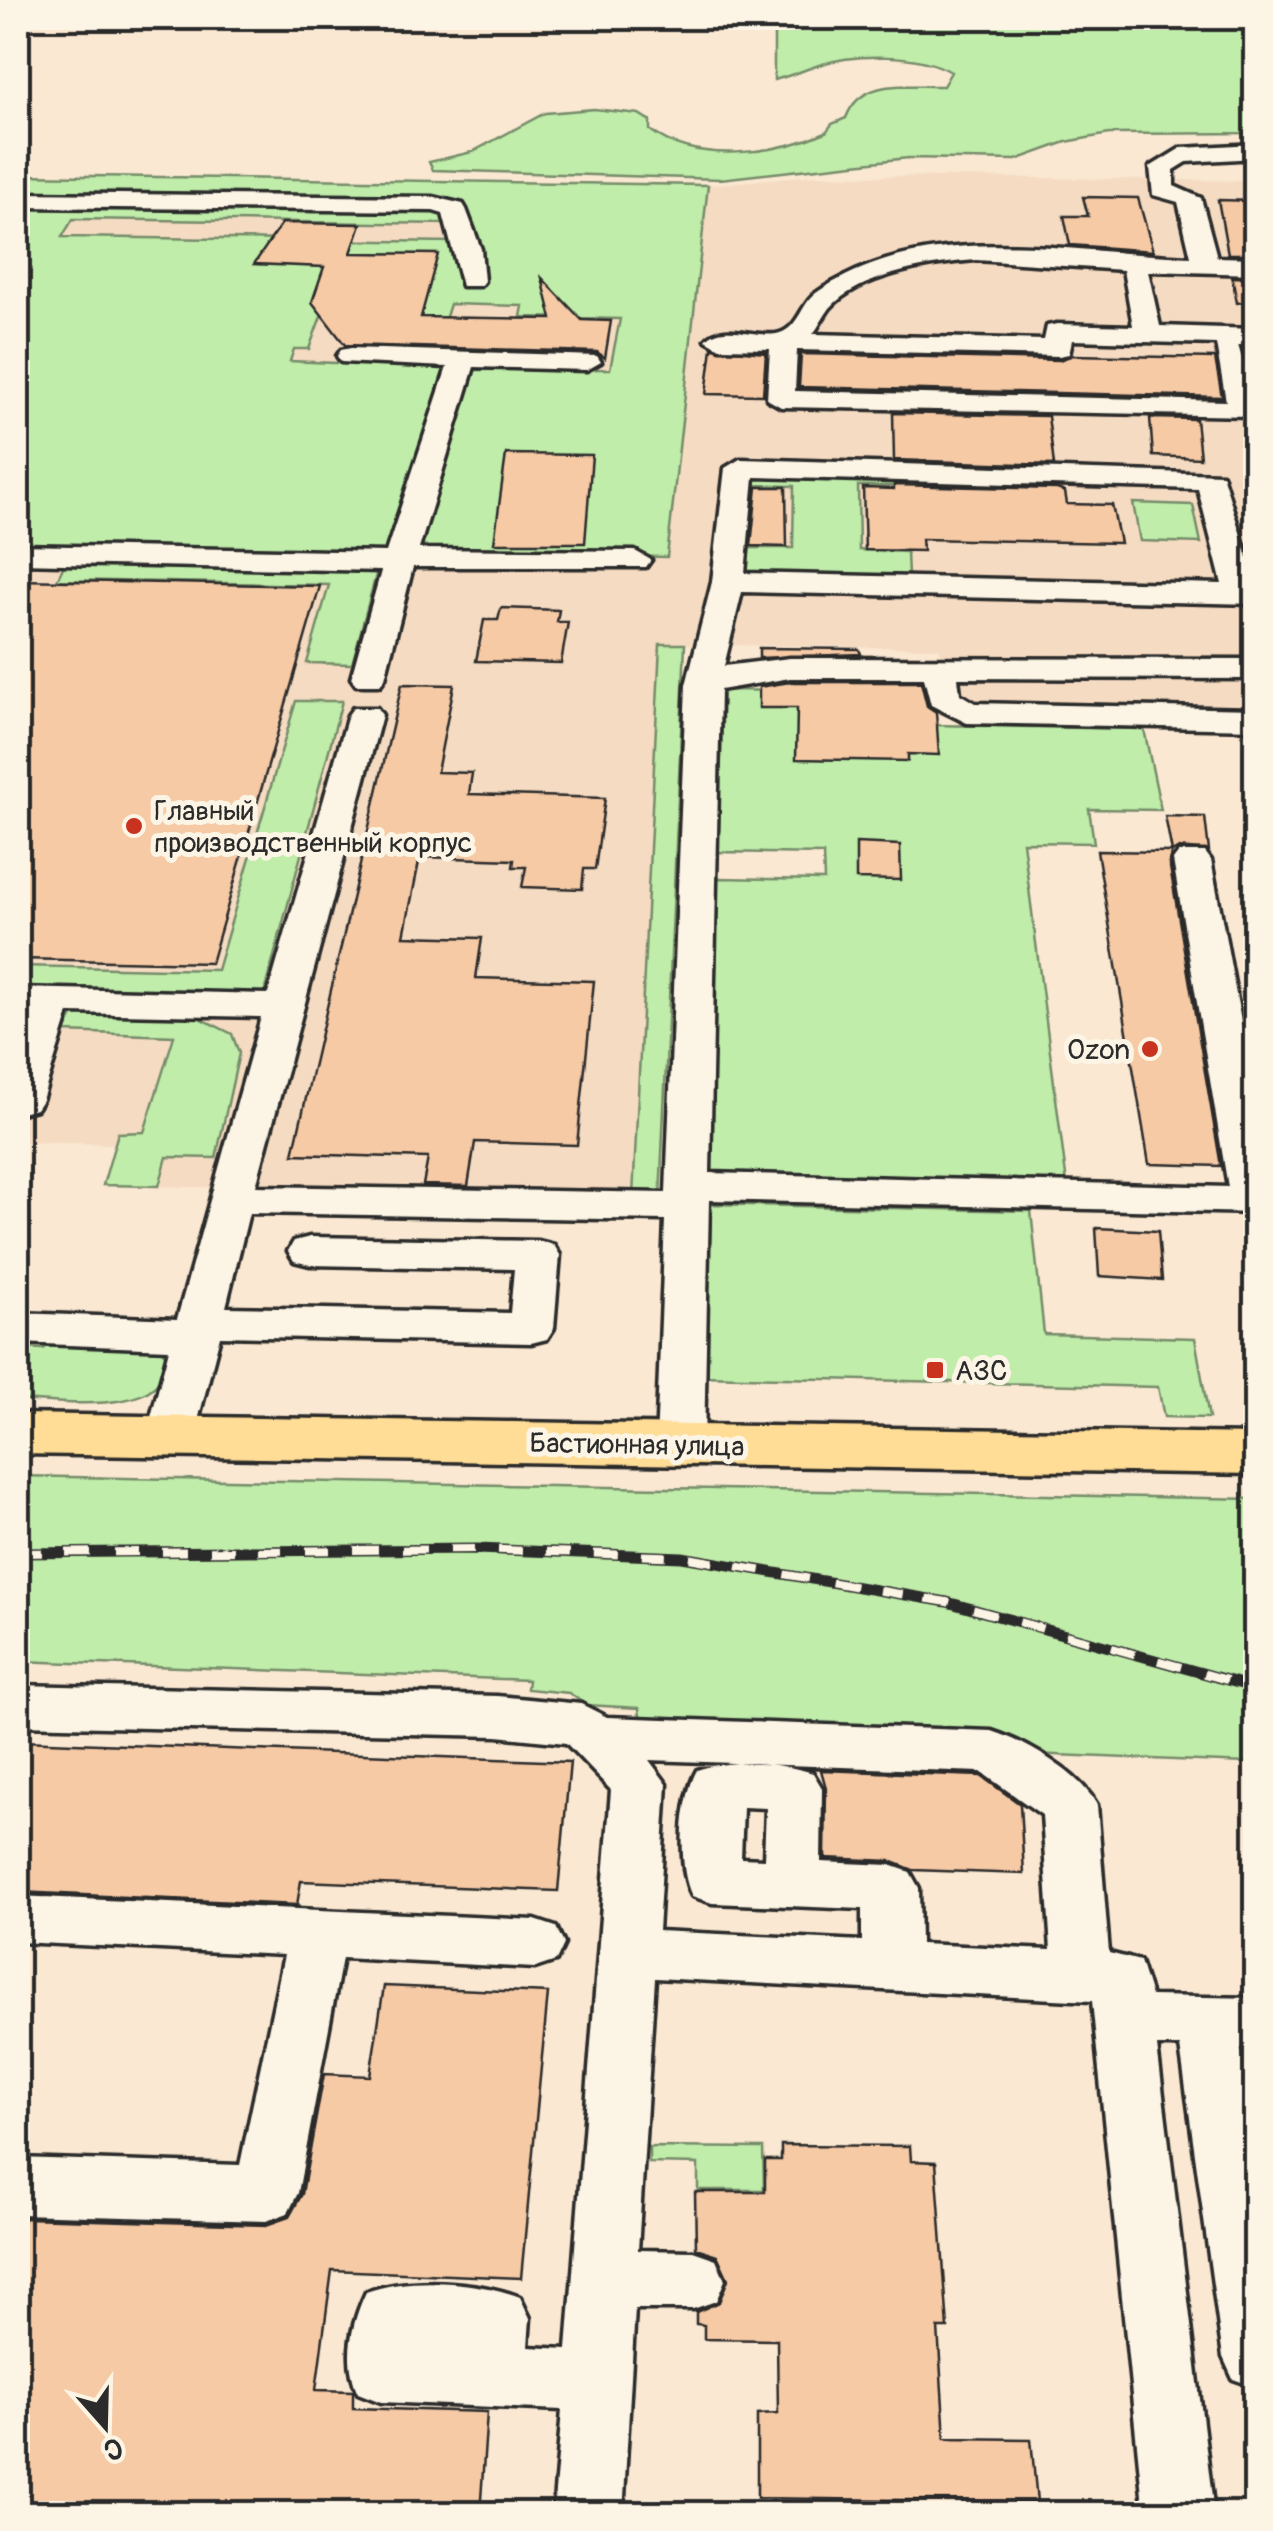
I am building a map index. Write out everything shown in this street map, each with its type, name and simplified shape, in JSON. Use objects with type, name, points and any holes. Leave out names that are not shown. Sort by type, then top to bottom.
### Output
[{"type":"main road","name":"Бастионная улица","points":[[18,1434],[1256,1454]]},
{"type":"lane","points":[[1206,265],[1188,198],[1162,190],[1162,167],[1180,155],[1256,151]]},
{"type":"lane","points":[[18,200],[433,204],[454,209],[464,233],[471,280]]},
{"type":"lane","points":[[430,232],[464,233]]},
{"type":"lane","points":[[1226,348],[1242,410],[994,375],[882,373],[781,399],[795,334],[821,300],[872,275],[936,253],[970,251],[1134,264],[1256,266]]},
{"type":"lane","points":[[1134,264],[1148,334]]},
{"type":"lane","points":[[795,334],[882,373],[994,375],[1059,348],[1057,332]]},
{"type":"lane","points":[[720,340],[795,334],[1057,332],[1256,337]]},
{"type":"lane","points":[[1091,345],[1256,348]]},
{"type":"lane","points":[[351,356],[587,362]]},
{"type":"lane","points":[[170,1436],[400,560],[463,359]]},
{"type":"lane","points":[[680,1445],[704,686],[728,582],[740,468],[1103,464],[1211,480],[1248,594],[728,582]]},
{"type":"lane","points":[[18,554],[53,566],[635,560]]},
{"type":"lane","points":[[940,666],[942,698],[956,709],[980,715],[1256,719]]},
{"type":"lane","points":[[704,686],[725,676],[790,668],[1256,669]]},
{"type":"lane","points":[[231,1199],[1252,1201],[1192,860]]},
{"type":"lane","points":[[21,1100],[35,1000],[283,1006]]},
{"type":"lane","points":[[18,1328],[531,1328],[538,1255],[310,1251]]},
{"type":"lane","points":[[18,1704],[497,1716],[581,1724],[639,1784],[588,2514]]},
{"type":"lane","points":[[595,1737],[992,1752],[1069,1805],[1082,1976]]},
{"type":"lane","points":[[792,1883],[890,1888],[891,1965]]},
{"type":"lane","points":[[18,1919],[535,1944]]},
{"type":"lane","points":[[18,2186],[266,2194],[317,1935]]},
{"type":"lane","points":[[626,1953],[1119,1978],[1179,2514]]},
{"type":"lane","points":[[1122,2020],[1231,2023],[1256,2357]]},
{"type":"lane","points":[[604,2279],[693,2280]]},
{"type":"lane","points":[[492,2376],[597,2382]]},
{"type":"shaded area","points":[[18,175],[708,185],[812,175],[1255,181],[1255,728],[957,726],[939,648],[660,644],[633,1197],[103,1185],[114,1144],[18,1142]]},
{"type":"green space","points":[[779,18],[1255,18],[1255,133],[1109,134],[1066,142],[1016,160],[908,158],[720,179],[433,170],[429,162],[472,152],[545,113],[594,109],[639,114],[650,121],[650,130],[690,148],[713,152],[761,150],[826,132],[832,124],[846,118],[862,96],[874,90],[943,86],[951,72],[922,61],[868,57],[834,61],[774,80],[774,22]]},
{"type":"green space","points":[[18,175],[708,185],[667,557],[416,553],[468,370],[610,369],[620,319],[521,317],[523,306],[450,304],[444,323],[329,294],[309,349],[294,349],[290,361],[449,368],[391,553],[18,547],[18,202],[280,203],[443,211],[450,224],[73,219],[62,237],[455,242],[460,208],[234,198],[18,197]]},
{"type":"green space","points":[[746,474],[903,477],[904,486],[858,486],[859,550],[907,552],[908,576],[741,572],[742,548],[793,548],[794,486],[746,485]]},
{"type":"green space","points":[[1133,503],[1193,505],[1201,543],[1140,541]]},
{"type":"green space","points":[[66,561],[378,567],[352,664],[307,663],[329,585],[57,580]]},
{"type":"green space","points":[[660,644],[685,644],[660,1198],[633,1197]]},
{"type":"green space","points":[[723,690],[927,693],[930,725],[1144,729],[1161,810],[1089,809],[1094,843],[1023,842],[1067,1184],[708,1176],[717,878],[824,880],[823,854],[718,852]]},
{"type":"green space","points":[[296,701],[342,701],[264,994],[18,988],[18,966],[217,970]]},
{"type":"green space","points":[[190,1013],[232,1034],[239,1053],[216,1158],[167,1157],[159,1186],[103,1185],[118,1133],[144,1132],[174,1036],[65,1032],[74,1014]]},
{"type":"green space","points":[[707,1204],[1031,1211],[1044,1334],[1195,1338],[1209,1418],[1164,1417],[1158,1387],[701,1376]]},
{"type":"green space","points":[[60,1339],[158,1347],[166,1355],[163,1376],[151,1390],[108,1402],[18,1400],[18,1348],[43,1349]]},
{"type":"green space","points":[[18,1476],[1255,1499],[1255,1770],[1247,1763],[1032,1754],[641,1725],[639,1708],[586,1705],[569,1693],[527,1689],[528,1680],[18,1661]]},
{"type":"green space","points":[[649,2147],[763,2148],[764,2190],[698,2190],[698,2164],[649,2163]]},
{"type":"building","points":[[1083,197],[1138,198],[1153,251],[1070,245],[1064,216],[1088,216]]},
{"type":"building","points":[[1218,200],[1256,201],[1256,254],[1228,254]]},
{"type":"building","points":[[282,223],[361,224],[351,253],[438,254],[421,317],[552,319],[542,278],[582,320],[611,321],[605,358],[597,352],[345,345],[312,302],[324,267],[254,264]]},
{"type":"building","points":[[1232,277],[1256,278],[1256,301],[1237,303]]},
{"type":"building","points":[[712,348],[766,353],[763,395],[706,394]]},
{"type":"building","points":[[801,354],[1059,360],[1073,355],[1215,358],[1222,397],[799,387]]},
{"type":"building","points":[[893,413],[1048,416],[1054,465],[894,460]]},
{"type":"building","points":[[1150,418],[1196,419],[1200,458],[1153,456]]},
{"type":"building","points":[[506,454],[592,455],[585,543],[494,543]]},
{"type":"building","points":[[894,485],[1057,489],[1065,492],[1067,504],[1112,505],[1120,543],[922,539],[923,551],[865,550],[863,488],[894,489]]},
{"type":"building","points":[[757,487],[786,487],[787,547],[751,546]]},
{"type":"building","name":"Главный производственный корпус","points":[[18,580],[320,586],[211,963],[18,959]]},
{"type":"building","points":[[501,608],[559,610],[557,622],[568,622],[561,663],[476,661],[484,620],[498,620]]},
{"type":"building","points":[[759,648],[859,649],[861,654],[759,658]]},
{"type":"building","points":[[790,682],[921,682],[927,706],[936,712],[939,755],[908,754],[908,761],[796,759],[797,708],[759,708],[759,687]]},
{"type":"building","points":[[402,684],[454,685],[437,772],[472,773],[469,794],[605,798],[595,869],[584,869],[582,889],[522,887],[526,867],[513,867],[514,860],[420,857],[404,936],[482,938],[476,978],[594,981],[577,1145],[475,1142],[468,1186],[423,1185],[428,1158],[293,1154]]},
{"type":"building","points":[[1165,816],[1205,817],[1209,851],[1179,848],[1172,852]]},
{"type":"building","points":[[856,843],[900,845],[901,880],[856,879]]},
{"type":"building","points":[[1097,851],[1172,852],[1169,861],[1221,1166],[1149,1164]]},
{"type":"building","points":[[1096,1228],[1158,1231],[1162,1280],[1099,1276]]},
{"type":"building","points":[[22,1741],[570,1762],[558,1891],[301,1881],[297,1905],[18,1892],[18,1757]]},
{"type":"building","points":[[821,1770],[981,1776],[1020,1804],[1024,1874],[913,1870],[890,1861],[825,1858],[826,1788]]},
{"type":"building","points":[[384,1986],[548,1993],[521,2278],[332,2270],[316,2390],[353,2391],[353,2408],[487,2412],[480,2514],[18,2514],[18,2247],[24,2218],[266,2225],[289,2217],[302,2194],[324,2074],[370,2076]]},
{"type":"building","points":[[781,2145],[910,2146],[911,2161],[936,2162],[948,2328],[938,2328],[945,2438],[1031,2439],[1037,2502],[757,2498],[757,2414],[778,2413],[777,2340],[704,2339],[704,2325],[696,2324],[696,2312],[719,2302],[728,2279],[717,2255],[696,2248],[695,2192],[765,2192],[765,2160],[781,2160]]},
{"type":"railway","points":[[18,1553],[478,1549],[682,1557],[947,1602],[1256,1688]]},
{"type":"place","name":"Главный производственный корпус","points":[[134,826]]},
{"type":"place","name":"Ozon","points":[[1150,1049]]},
{"type":"place","name":"АЗС","points":[[935,1370]]}]
